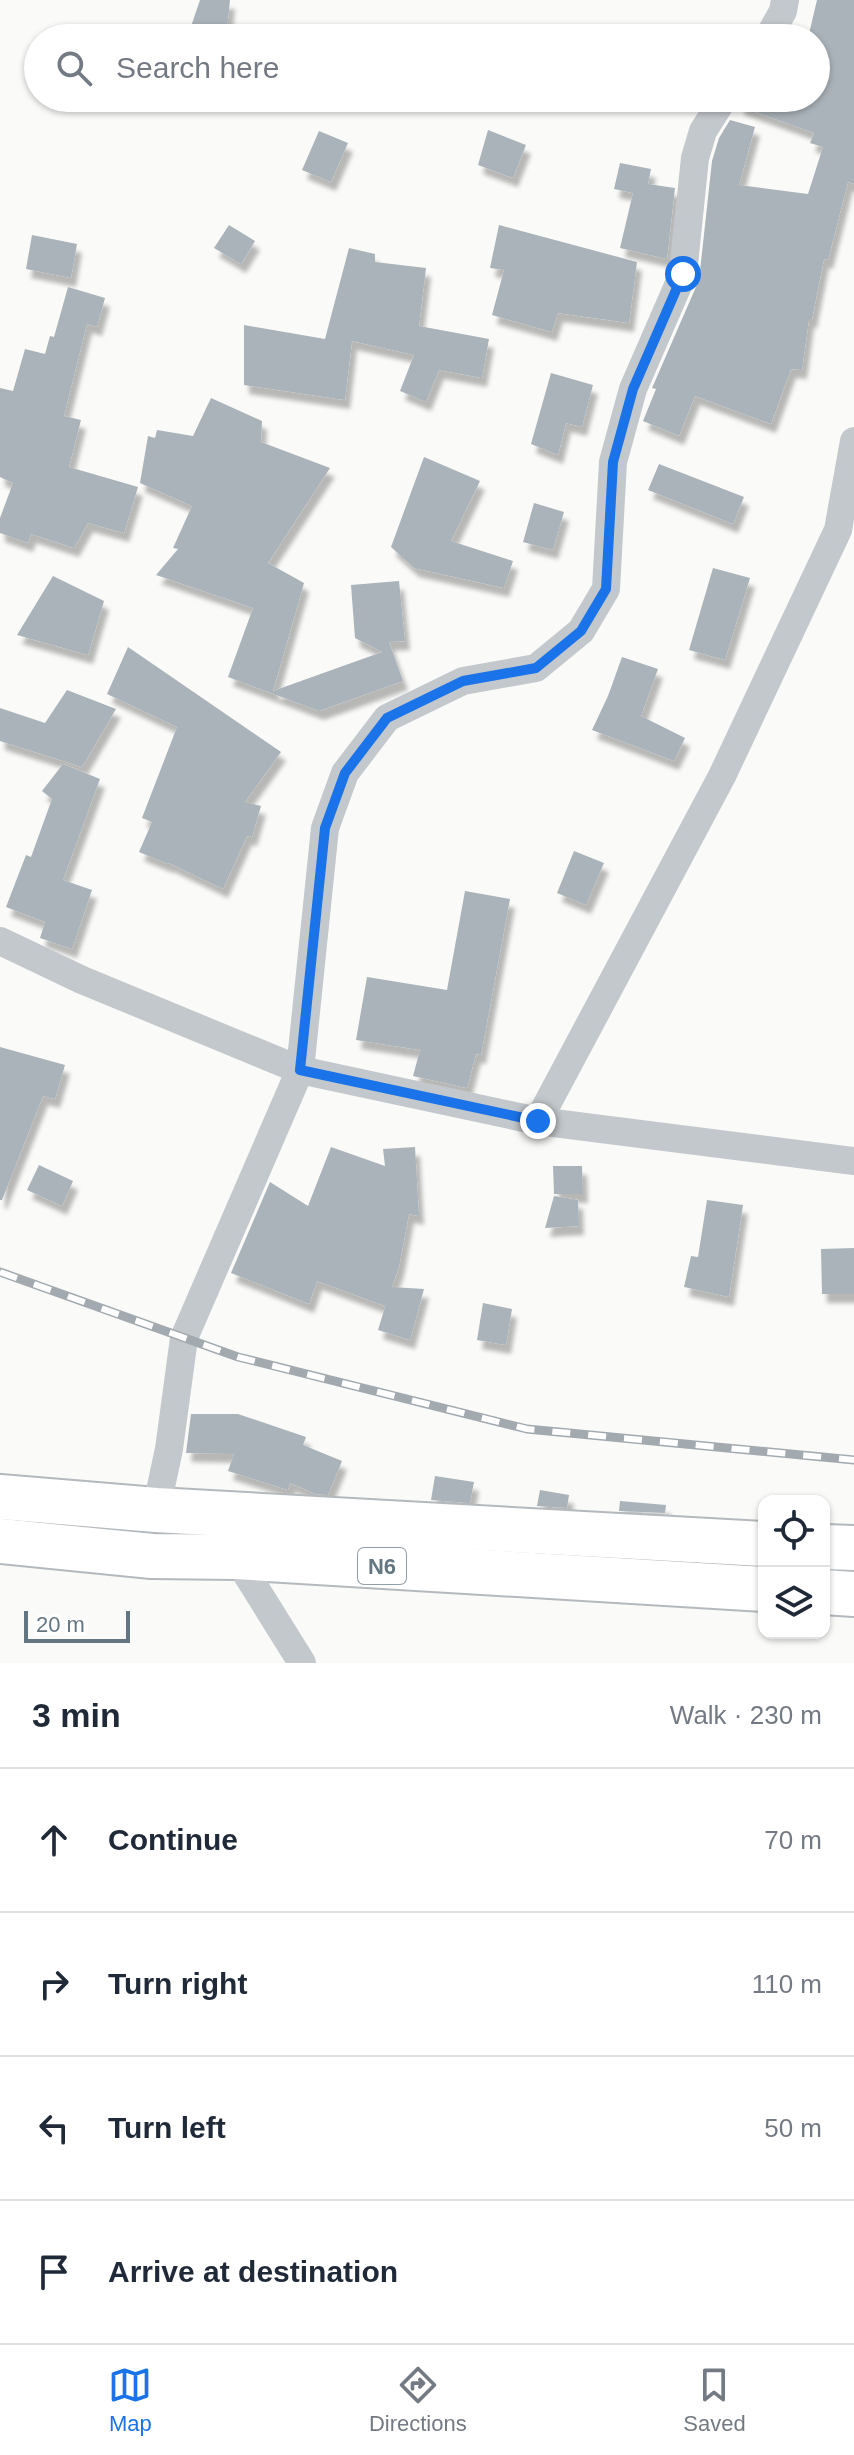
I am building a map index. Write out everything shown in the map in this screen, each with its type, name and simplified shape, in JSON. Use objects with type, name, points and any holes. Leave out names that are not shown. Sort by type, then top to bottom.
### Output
[{"type":"highway","name":"N6","points":[[0,1497],[156,1510],[758,1544]]},
{"type":"highway","name":"N6","points":[[0,1541],[152,1556],[236,1557],[758,1589]]},
{"type":"highway","points":[[830,1547],[854,1548]]},
{"type":"highway","points":[[830,1592],[854,1594]]},
{"type":"street","points":[[776,24],[785,0]]},
{"type":"street","points":[[156,1510],[169,1449],[184,1338],[300,1070],[325,828],[345,773],[387,718],[463,681],[536,668],[581,631],[606,589],[613,462],[633,389],[683,274],[695,158],[703,131],[715,112]]},
{"type":"street","points":[[538,1121],[722,776],[838,530],[854,441]]},
{"type":"street","points":[[0,941],[82,980],[300,1070],[538,1121],[854,1161]]},
{"type":"street","points":[[236,1557],[302,1663]]},
{"type":"building","points":[[200,0],[230,0],[227,24],[192,24]]},
{"type":"building","points":[[817,0],[854,0],[854,184],[848,182],[828,260],[824,259],[812,319],[809,319],[802,370],[791,369],[771,424],[695,396],[679,436],[643,421],[656,389],[652,388],[699,280],[712,161],[719,138],[730,120],[755,127],[739,185],[808,194],[823,147],[810,143],[814,133],[756,112],[830,112],[830,24],[811,24]]},
{"type":"building","points":[[488,130],[526,145],[513,178],[478,165]]},
{"type":"building","points":[[319,131],[348,143],[331,182],[302,170]]},
{"type":"building","points":[[620,163],[651,169],[648,184],[675,188],[667,259],[620,248],[633,193],[614,189]]},
{"type":"building","points":[[229,225],[255,241],[241,264],[214,248]]},
{"type":"building","points":[[499,225],[637,262],[629,323],[558,313],[552,332],[492,315],[504,270],[490,268]]},
{"type":"building","points":[[32,235],[77,244],[71,278],[26,269]]},
{"type":"building","points":[[349,248],[375,254],[375,262],[426,268],[419,326],[489,339],[482,378],[439,370],[426,402],[400,391],[414,355],[352,341],[345,400],[244,385],[244,325],[325,339]]},
{"type":"building","points":[[68,287],[105,298],[97,327],[87,324],[64,416],[81,420],[69,467],[138,487],[124,533],[88,523],[74,548],[31,534],[28,543],[0,533],[0,518],[13,483],[0,477],[0,388],[13,391],[25,349],[45,354],[50,336],[54,337]]},
{"type":"building","points":[[551,373],[593,385],[582,427],[566,423],[558,455],[531,444]]},
{"type":"building","points":[[211,398],[262,421],[261,442],[330,468],[268,563],[304,583],[273,691],[382,652],[355,638],[351,585],[399,581],[405,641],[389,642],[403,681],[319,711],[228,677],[253,608],[156,575],[178,549],[173,548],[192,506],[140,483],[148,436],[155,438],[157,430],[193,436]]},
{"type":"building","points":[[424,457],[480,481],[451,541],[513,561],[504,588],[414,568],[391,547]]},
{"type":"building","points":[[659,464],[744,497],[733,524],[648,490]]},
{"type":"building","points":[[534,503],[564,512],[553,550],[523,542]]},
{"type":"building","points":[[713,568],[750,578],[725,660],[689,650]]},
{"type":"building","points":[[53,576],[104,601],[88,655],[17,635]]},
{"type":"building","points":[[128,647],[281,752],[245,802],[261,806],[252,837],[247,836],[223,889],[139,852],[152,822],[142,818],[177,727],[107,694]]},
{"type":"building","points":[[622,657],[658,669],[641,716],[685,738],[674,761],[592,730]]},
{"type":"building","points":[[67,690],[116,709],[82,767],[0,741],[0,708],[45,723]]},
{"type":"building","points":[[63,764],[100,779],[63,880],[92,890],[72,949],[40,938],[45,922],[6,907],[26,855],[31,857],[52,799],[42,791]]},
{"type":"building","points":[[574,851],[604,863],[586,905],[557,893]]},
{"type":"building","points":[[465,891],[510,899],[481,1055],[476,1054],[467,1088],[413,1076],[420,1050],[356,1040],[367,977],[447,990]]},
{"type":"building","points":[[0,1047],[65,1065],[55,1099],[43,1096],[2,1200],[0,1200]]},
{"type":"building","points":[[331,1147],[385,1166],[383,1149],[415,1147],[419,1216],[409,1214],[392,1287],[424,1289],[410,1340],[378,1330],[388,1297],[385,1306],[317,1281],[309,1304],[231,1273],[270,1182],[308,1206]]},
{"type":"building","points":[[39,1165],[73,1181],[62,1206],[27,1190]]},
{"type":"building","points":[[553,1166],[582,1166],[583,1194],[554,1194]]},
{"type":"building","points":[[554,1196],[578,1200],[579,1226],[545,1228]]},
{"type":"building","points":[[707,1200],[743,1205],[729,1297],[684,1287],[691,1256],[698,1257]]},
{"type":"building","points":[[854,1248],[854,1294],[822,1294],[821,1249]]},
{"type":"building","points":[[483,1303],[512,1309],[506,1345],[477,1340]]},
{"type":"building","points":[[191,1414],[238,1414],[306,1437],[303,1445],[342,1461],[328,1495],[316,1494],[290,1483],[288,1490],[228,1471],[234,1454],[186,1453]]},
{"type":"building","points":[[435,1476],[474,1482],[470,1503],[431,1500]]},
{"type":"building","points":[[540,1490],[569,1495],[567,1508],[537,1506]]},
{"type":"building","points":[[620,1501],[666,1505],[665,1513],[619,1511]]},
{"type":"railway","points":[[0,1272],[238,1357],[527,1429],[854,1460]]},
{"type":"route","points":[[538,1121],[300,1070],[325,828],[345,773],[387,718],[463,681],[536,668],[581,631],[606,589],[613,462],[633,389],[683,274]]}]
